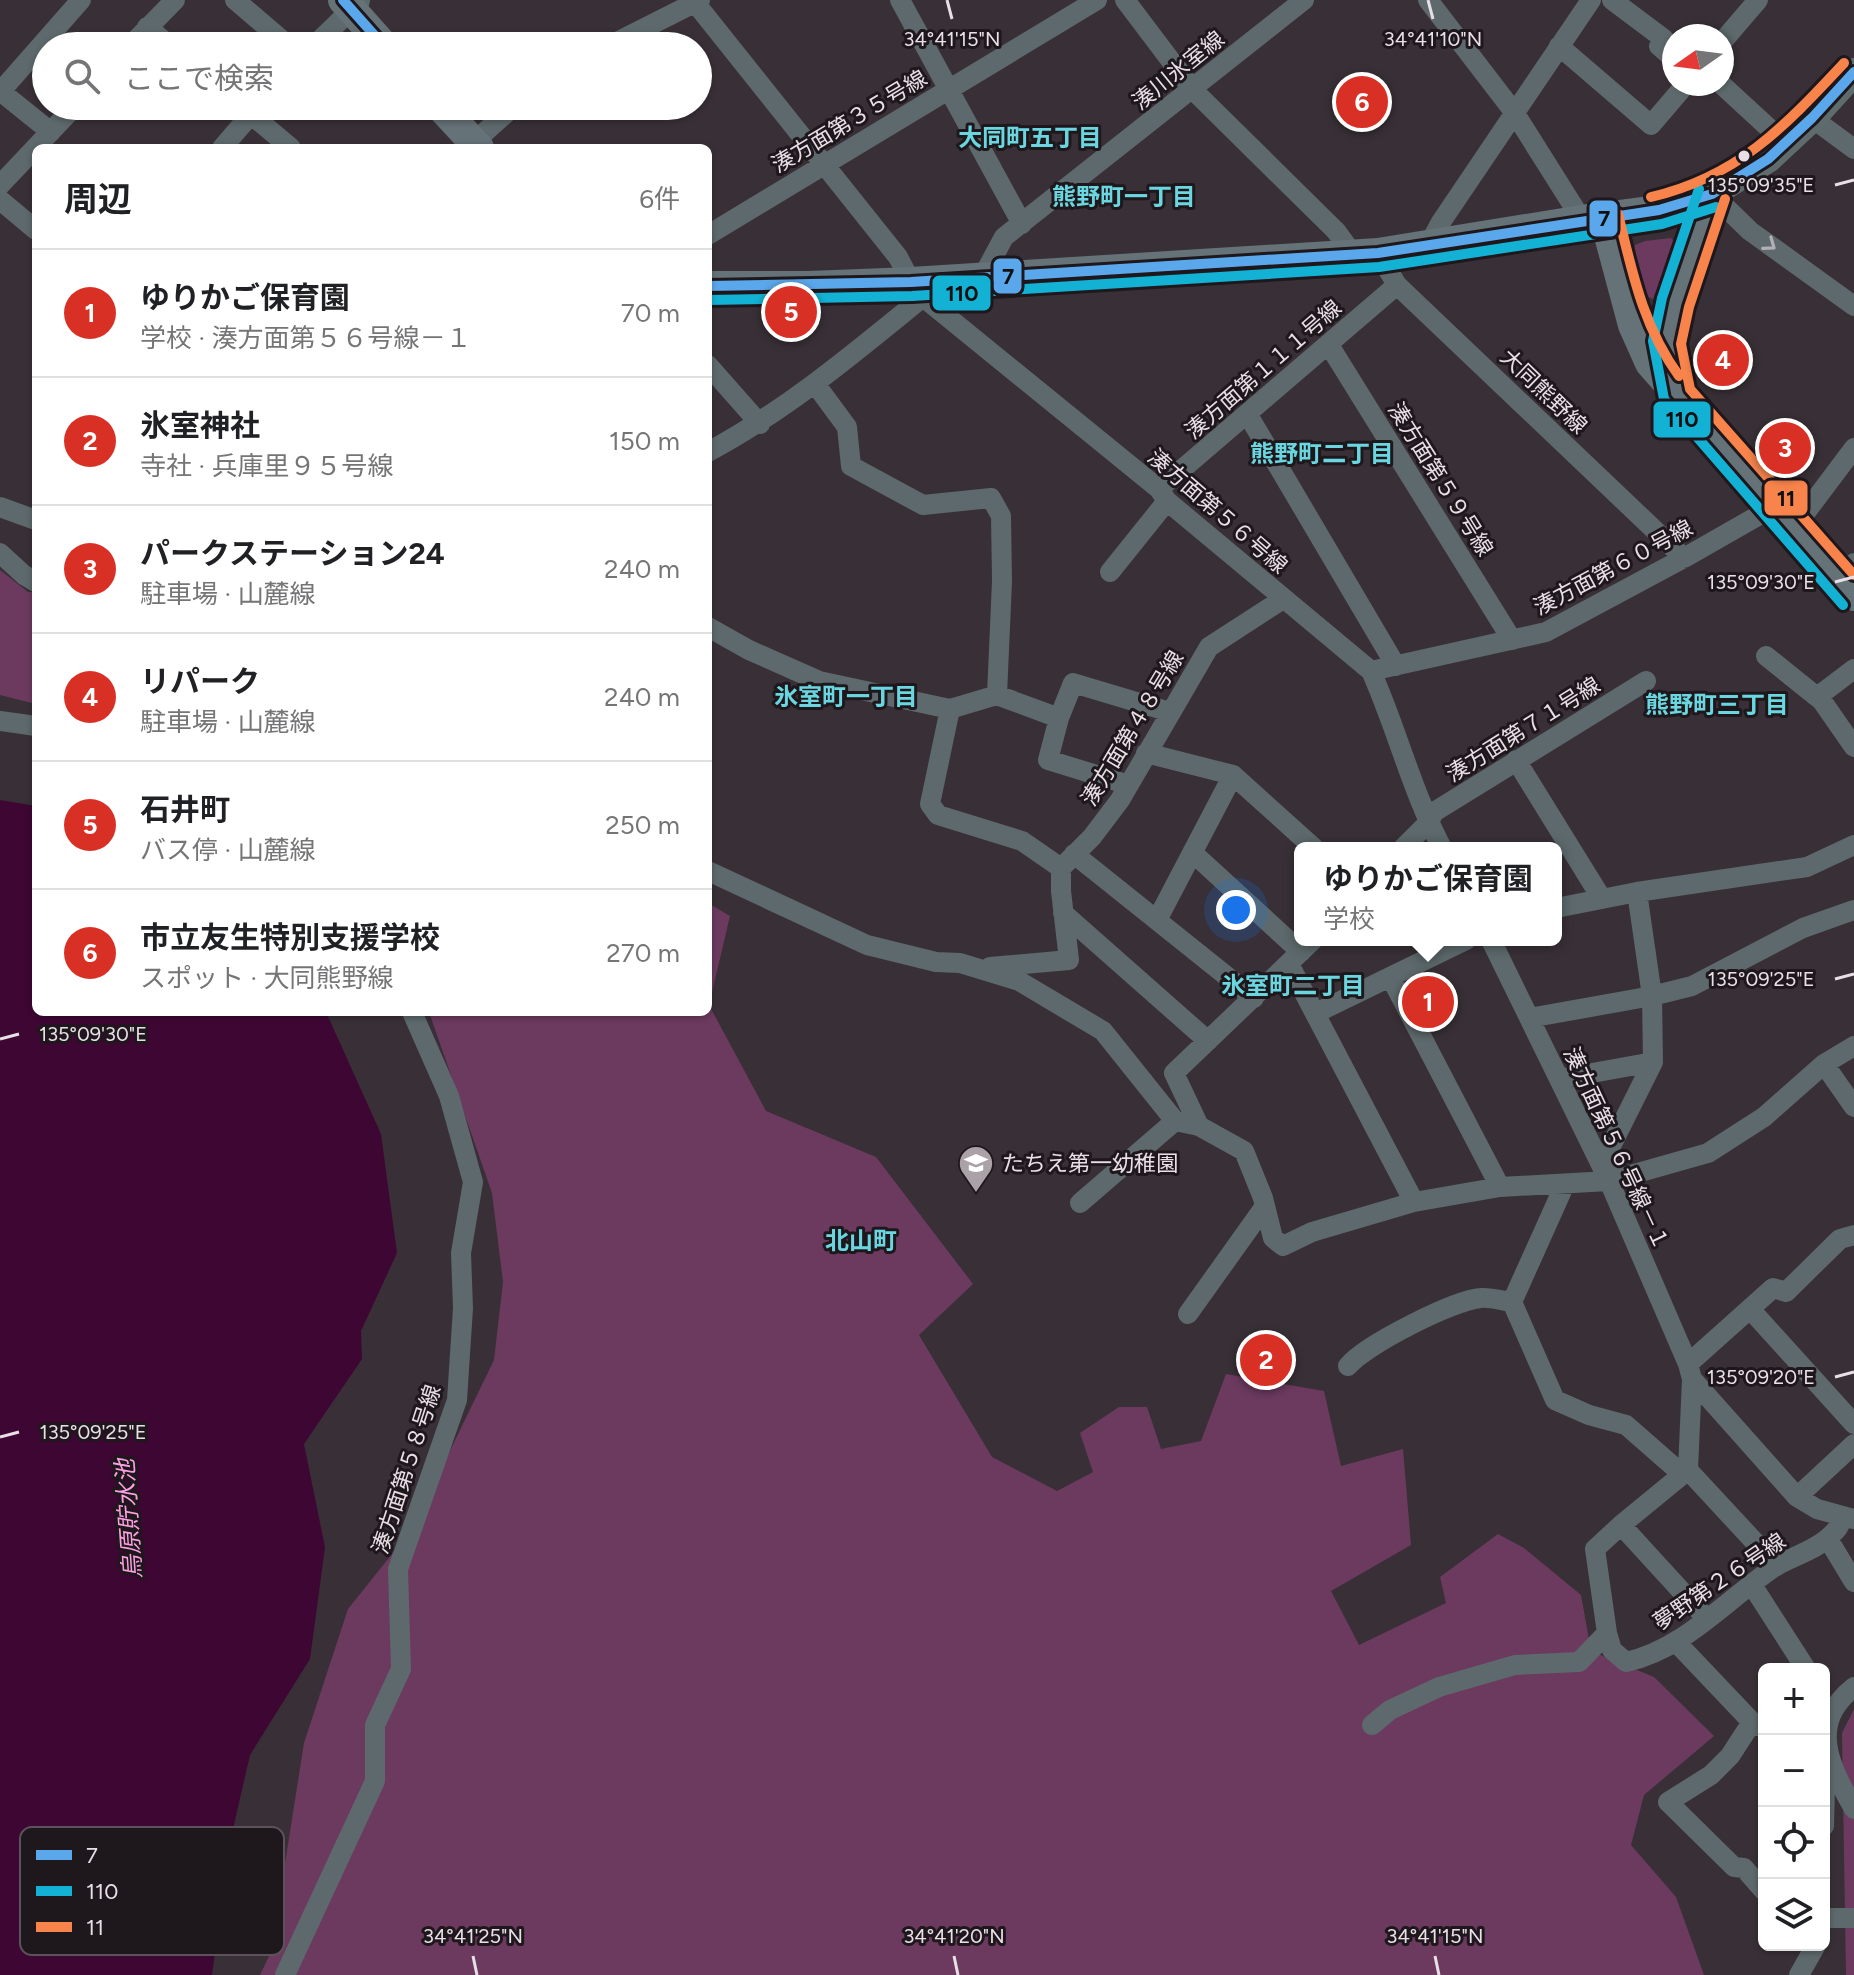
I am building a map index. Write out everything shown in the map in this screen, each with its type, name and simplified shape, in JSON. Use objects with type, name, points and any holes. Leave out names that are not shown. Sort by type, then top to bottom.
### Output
[{"type":"main road","points":[[351,3],[373,32]]},
{"type":"main road","points":[[452,120],[471,144]]},
{"type":"main road","points":[[712,286],[917,290],[982,278],[1365,253],[1659,210],[1712,194]]},
{"type":"main road","points":[[1677,395],[1667,344],[1675,303],[1712,194]]},
{"type":"main road","points":[[1593,218],[1650,363],[1784,517],[1849,579]]},
{"type":"street","points":[[53,32],[81,0]]},
{"type":"street","points":[[143,32],[175,0]]},
{"type":"street","points":[[235,0],[273,32]]},
{"type":"street","points":[[900,0],[1022,224]]},
{"type":"street","name":"湊方面第３５号線","points":[[712,233],[1097,0]]},
{"type":"street","name":"大同熊野線","points":[[1125,0],[1193,90],[1336,231],[1365,253],[1684,558]]},
{"type":"street","name":"湊川氷室線","points":[[982,278],[1004,237],[1304,0]]},
{"type":"street","points":[[1428,0],[1593,218]]},
{"type":"street","points":[[1612,0],[1662,38]]},
{"type":"street","points":[[1734,28],[1758,0]]},
{"type":"street","points":[[636,32],[696,1]]},
{"type":"street","name":"湊方面第５６号線","points":[[696,1],[898,257],[917,290],[1371,671],[1429,822]]},
{"type":"street","points":[[326,32],[351,3]]},
{"type":"street","points":[[1430,243],[1559,46],[1581,4]]},
{"type":"street","points":[[147,27],[153,32]]},
{"type":"street","points":[[1559,46],[1651,125],[1676,96]]},
{"type":"street","points":[[32,55],[0,91],[32,117]]},
{"type":"street","points":[[1854,72],[1812,118],[1768,159],[1712,194],[1750,231],[1854,306]]},
{"type":"street","points":[[1734,96],[1785,143]]},
{"type":"street","points":[[1812,118],[1854,149]]},
{"type":"street","points":[[36,120],[51,132]]},
{"type":"street","points":[[39,144],[62,120]]},
{"type":"street","points":[[225,144],[242,120]]},
{"type":"street","points":[[262,120],[287,144]]},
{"type":"street","points":[[475,144],[500,120]]},
{"type":"street","points":[[0,185],[32,152]]},
{"type":"street","points":[[0,200],[32,227]]},
{"type":"street","name":"湊方面第１１１号線","points":[[1110,572],[1163,495],[1248,415],[1397,285]]},
{"type":"street","points":[[712,450],[760,424],[816,385],[917,290]]},
{"type":"street","name":"湊方面第５９号線","points":[[1329,345],[1512,640]]},
{"type":"street","points":[[712,370],[760,424]]},
{"type":"street","points":[[816,385],[847,427],[851,466],[923,505],[991,498],[1001,516],[997,695]]},
{"type":"street","points":[[1248,415],[1396,666]]},
{"type":"street","points":[[1784,517],[1854,448]]},
{"type":"street","points":[[0,507],[32,519]]},
{"type":"street","name":"湊方面第６０号線","points":[[1371,671],[1546,632],[1684,558],[1784,517]]},
{"type":"street","points":[[0,553],[32,579]]},
{"type":"street","name":"湊方面第４８号線","points":[[1068,861],[1092,837],[1129,785],[1209,647],[1283,599]]},
{"type":"street","points":[[712,629],[749,650],[819,681],[950,709],[997,695],[1059,718]]},
{"type":"street","points":[[1766,656],[1817,697],[1854,747]]},
{"type":"street","points":[[1817,697],[1854,669]]},
{"type":"street","name":"湊方面第７１号線","points":[[1409,842],[1429,822],[1434,812],[1646,681]]},
{"type":"street","points":[[1129,785],[1048,760],[1059,718],[1073,683],[1170,712]]},
{"type":"street","points":[[950,709],[930,804],[938,815],[1022,841],[1068,861],[1157,920],[1254,998]]},
{"type":"street","points":[[0,721],[32,725]]},
{"type":"street","points":[[1146,753],[1233,775],[1307,842]]},
{"type":"street","points":[[1516,760],[1602,899]]},
{"type":"street","points":[[1157,920],[1233,775]]},
{"type":"street","points":[[1429,822],[1439,842]]},
{"type":"street","points":[[1562,907],[1637,892],[1807,867],[1854,845]]},
{"type":"street","points":[[1193,853],[1294,946]]},
{"type":"street","points":[[978,969],[1069,960],[1063,913],[1068,861]]},
{"type":"street","points":[[712,873],[867,945],[936,962],[960,963],[1019,981],[1103,1031],[1175,1121],[1199,1126],[1244,1151],[1265,1206],[1273,1238],[1283,1246],[1312,1232],[1414,1202],[1500,1187],[1609,1181],[1708,1153],[1764,1117],[1824,1064],[1854,1046]]},
{"type":"street","points":[[1609,1181],[1609,1150],[1653,1062],[1652,996],[1637,892]]},
{"type":"street","points":[[1529,1018],[1692,986],[1803,928],[1854,910]]},
{"type":"street","points":[[1063,913],[1208,1041]]},
{"type":"street","points":[[1316,1013],[1454,946]]},
{"type":"street","name":"湊方面第５６号線－１","points":[[1494,946],[1609,1181],[1690,1372]]},
{"type":"street","points":[[1199,1126],[1174,1073],[1301,952]]},
{"type":"street","points":[[1301,952],[1316,1013],[1414,1202]]},
{"type":"street","points":[[1391,978],[1500,1187]]},
{"type":"street","name":"湊方面第５８号線","points":[[285,1975],[375,1781],[375,1725],[401,1669],[398,1569],[457,1400],[463,1308],[461,1253],[473,1182],[449,1096],[414,1016]]},
{"type":"street","points":[[1559,1079],[1653,1062]]},
{"type":"street","points":[[1824,1064],[1854,1107]]},
{"type":"street","points":[[1080,1203],[1175,1121]]},
{"type":"street","points":[[1565,1184],[1512,1302],[1555,1400],[1589,1415],[1626,1425],[1685,1472],[1777,1566]]},
{"type":"street","points":[[1188,1314],[1265,1206]]},
{"type":"street","points":[[1372,1725],[1390,1710],[1439,1687],[1515,1665],[1579,1662],[1610,1642],[1595,1549],[1685,1472],[1690,1372],[1773,1288],[1786,1292],[1840,1239],[1854,1235]]},
{"type":"street","points":[[1348,1366],[1358,1354],[1424,1318],[1481,1298],[1512,1302]]},
{"type":"street","points":[[1750,1309],[1854,1424]]},
{"type":"street","points":[[1690,1372],[1797,1497],[1817,1509],[1848,1517],[1828,1539],[1854,1582]]},
{"type":"street","points":[[1797,1497],[1854,1444]]},
{"type":"street","points":[[1621,1525],[1707,1619]]},
{"type":"street","name":"夢野第２６号線","points":[[1610,1642],[1626,1662],[1644,1658],[1676,1642],[1777,1566],[1828,1539]]},
{"type":"street","points":[[1752,1585],[1802,1663]]},
{"type":"street","points":[[1676,1642],[1758,1725],[1711,1775],[1668,1802],[1734,1867],[1744,1868],[1758,1884]]},
{"type":"street","points":[[1830,1704],[1834,1705],[1854,1687]]},
{"type":"street","points":[[1830,1764],[1854,1809]]},
{"type":"street","points":[[1830,1920],[1854,1918]]},
{"type":"street","points":[[1799,1975],[1813,1951]]},
{"type":"shaded area","points":[[1671,238],[1678,245],[1675,267],[1664,289],[1653,299],[1644,295],[1633,257],[1635,245]]},
{"type":"shaded area","points":[[0,570],[32,592],[32,703],[0,695]]},
{"type":"shaded area","points":[[712,905],[730,916],[712,992]]},
{"type":"shaded area","points":[[712,1011],[766,1111],[876,1157],[973,1284],[919,1335],[992,1457],[1057,1491],[1093,1472],[1080,1433],[1119,1407],[1147,1407],[1161,1449],[1201,1441],[1226,1374],[1324,1391],[1341,1466],[1403,1449],[1411,1545],[1331,1591],[1359,1645],[1446,1603],[1440,1577],[1498,1534],[1524,1548],[1581,1595],[1591,1651],[1654,1677],[1714,1736],[1644,1795],[1631,1845],[1676,1897],[1704,1975],[260,1975],[270,1955],[284,1955],[284,1870],[304,1743],[348,1609],[412,1529],[494,1360],[503,1282],[492,1193],[430,1016],[712,1016]]},
{"type":"shaded area","points":[[1854,1709],[1854,1975],[1846,1975],[1842,1733]]},
{"type":"water","name":"烏原貯水池","points":[[0,800],[32,805],[32,1016],[328,1016],[381,1134],[397,1253],[361,1331],[362,1359],[304,1444],[325,1547],[310,1659],[250,1755],[233,1827],[20,1827],[20,1955],[215,1955],[212,1975],[0,1975]]},
{"type":"transit line","name":"7","points":[[343,0],[372,32]]},
{"type":"transit line","name":"11","points":[[1651,197],[1682,188],[1735,162],[1780,128],[1844,63]]},
{"type":"transit line","name":"7","points":[[712,286],[911,282],[1378,253],[1659,210],[1712,194],[1768,159],[1812,118],[1854,72]]},
{"type":"transit line","name":"110","points":[[1699,189],[1662,298],[1653,341],[1664,399],[1843,605]]},
{"type":"transit line","name":"11","points":[[1725,199],[1689,307],[1681,344],[1690,389],[1854,575]]},
{"type":"transit line","name":"110","points":[[712,300],[912,296],[1379,267],[1662,224],[1716,207]]},
{"type":"transit line","name":"11","points":[[1618,214],[1648,318],[1679,376]]},
{"type":"place","name":"市立友生特別支援学校","points":[[1362,102]]},
{"type":"place","name":"石井町","points":[[791,312]]},
{"type":"place","name":"リパーク","points":[[1723,360]]},
{"type":"place","name":"パークステーション24","points":[[1785,448]]},
{"type":"place","name":"ゆりかご保育園","points":[[1428,1002]]},
{"type":"place","name":"たちえ第一幼稚園","points":[[976,1194]]},
{"type":"place","name":"氷室神社","points":[[1266,1360]]},
{"type":"district","name":"大同町五丁目","points":[[1030,138]]},
{"type":"district","name":"熊野町一丁目","points":[[1124,197]]},
{"type":"district","name":"熊野町二丁目","points":[[1322,454]]},
{"type":"district","name":"氷室町一丁目","points":[[846,697]]},
{"type":"district","name":"熊野町三丁目","points":[[1717,705]]},
{"type":"district","name":"氷室町二丁目","points":[[1293,986]]},
{"type":"district","name":"北山町","points":[[861,1241]]}]
